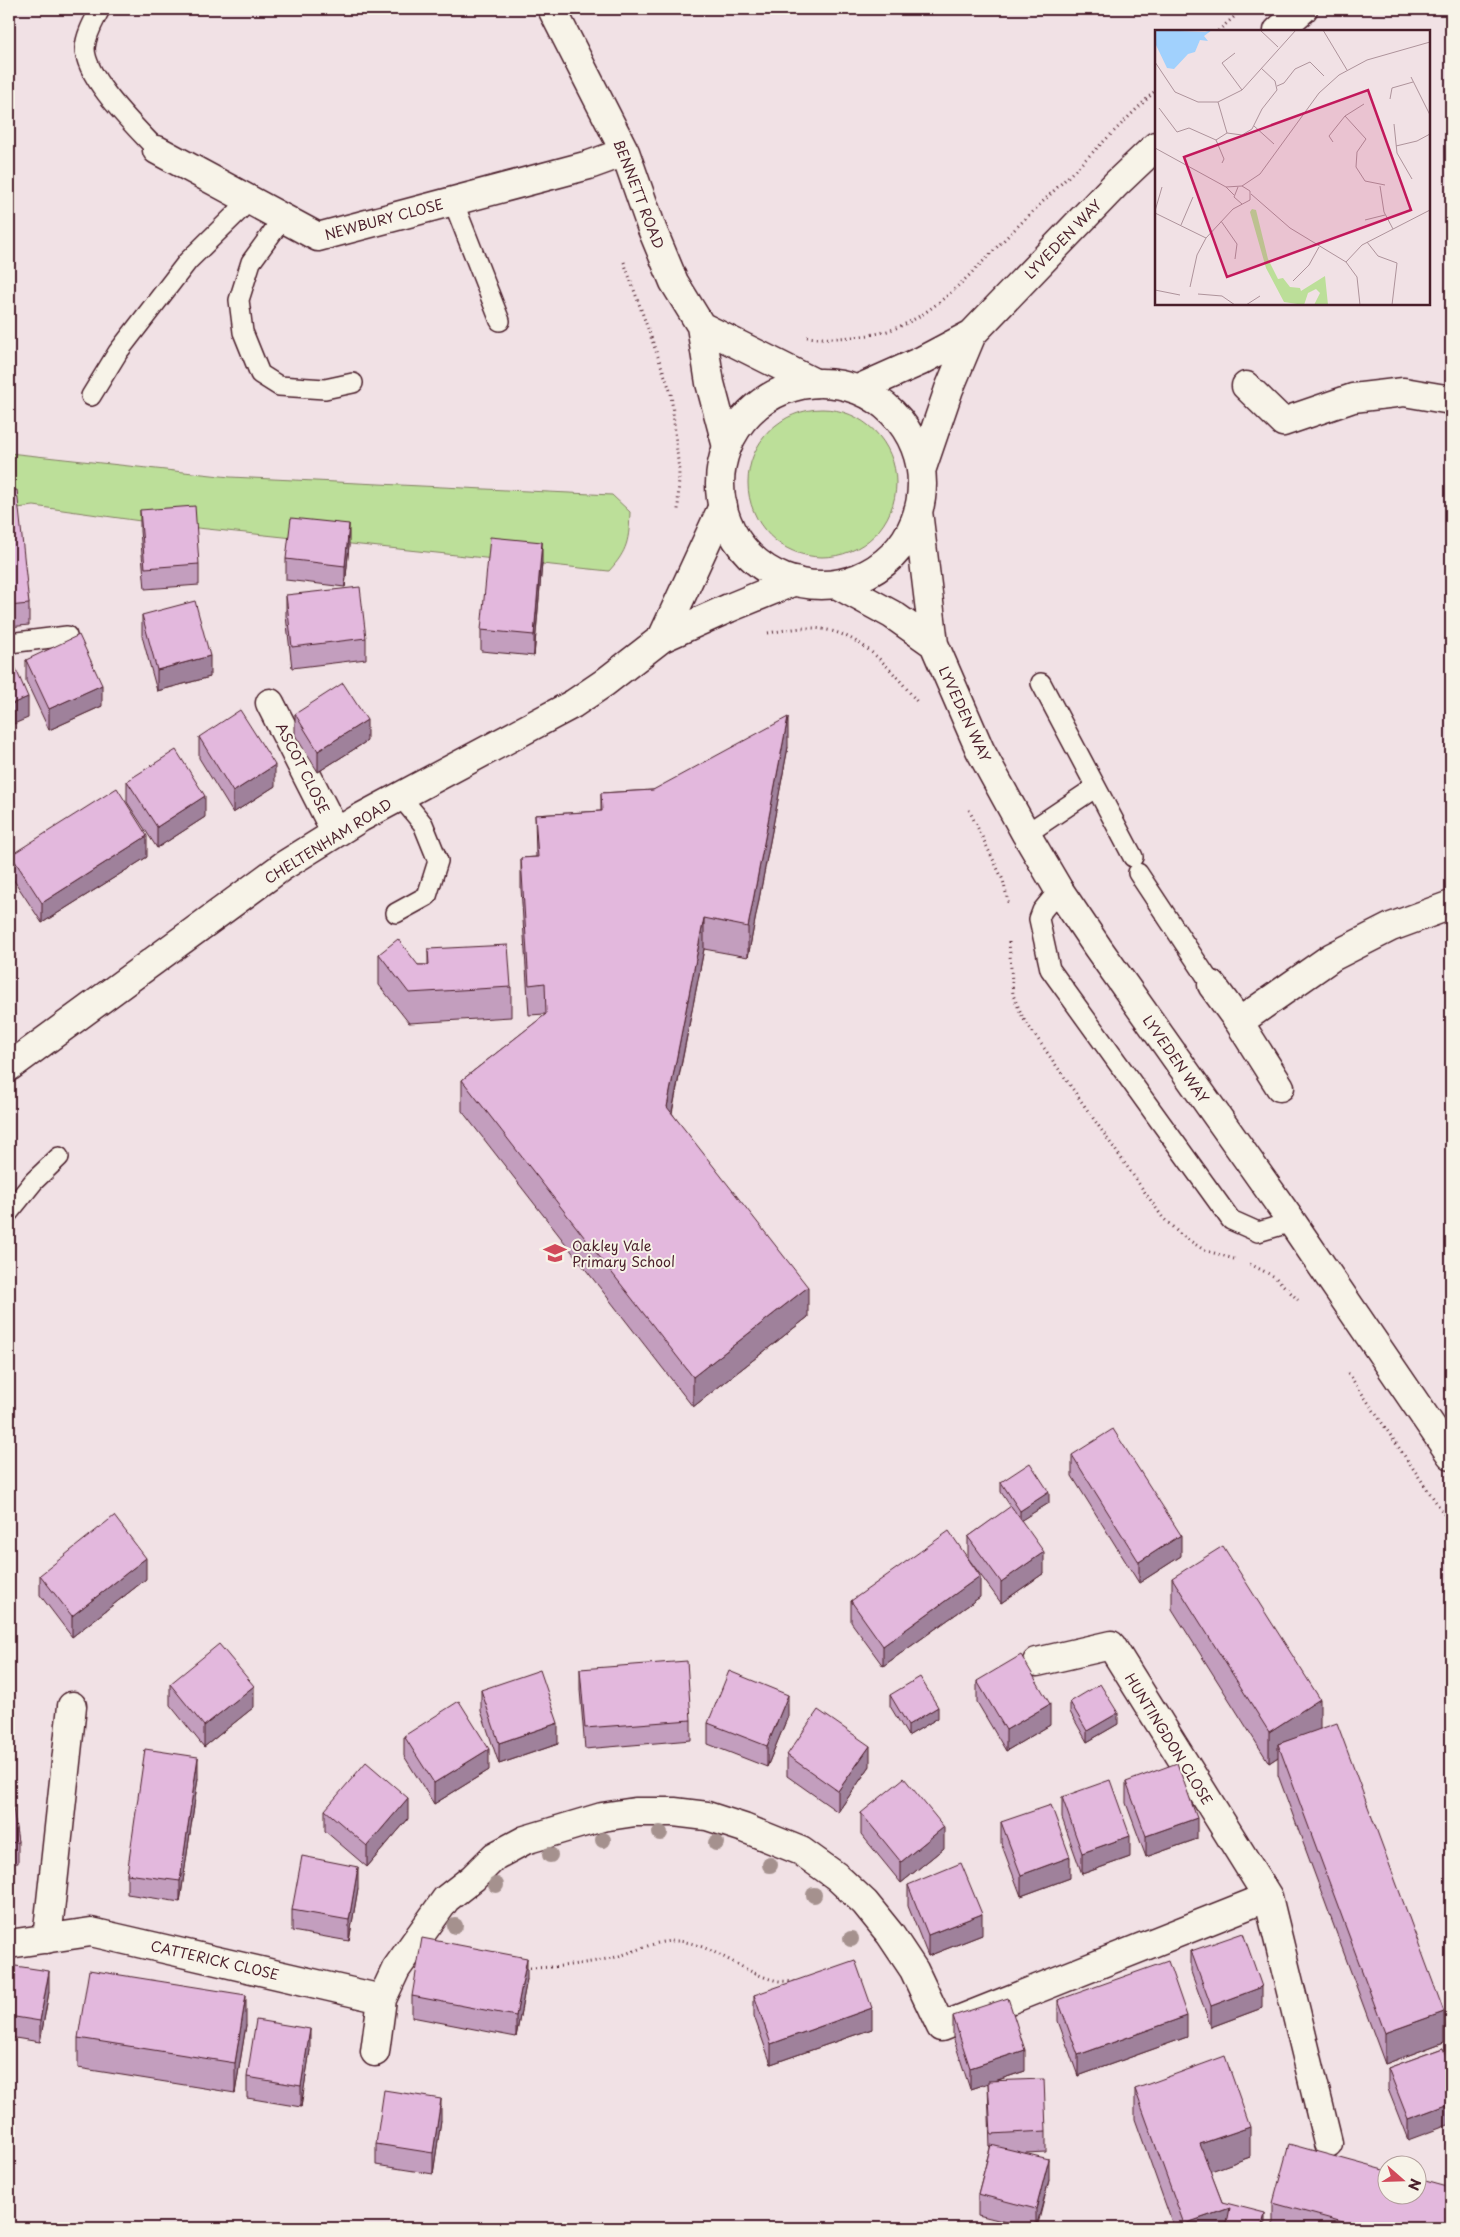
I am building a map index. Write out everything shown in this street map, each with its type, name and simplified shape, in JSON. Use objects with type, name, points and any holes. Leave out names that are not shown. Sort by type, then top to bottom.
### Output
[{"type":"street","name":"BENNETT ROAD","points":[[552,9],[625,152],[652,229],[667,264],[685,301],[701,326],[710,383],[727,447]]},
{"type":"street","points":[[1279,30],[1303,9]]},
{"type":"street","name":"LYVEDEN WAY","points":[[858,389],[921,361],[972,334],[1048,254],[1155,147]]},
{"type":"street","name":"NEWBURY CLOSE","points":[[157,150],[318,237],[589,165],[625,152]]},
{"type":"street","points":[[701,326],[815,383]]},
{"type":"street","name":"LYVEDEN WAY","points":[[922,468],[949,390],[972,334]]},
{"type":"street","points":[[806,383],[815,383],[832,383],[858,389],[881,402],[901,420],[915,443],[922,468],[923,495],[916,521],[903,544],[885,564],[862,577],[836,584],[810,585],[785,579],[761,566],[742,548],[728,525],[721,500],[721,473],[727,447],[739,424],[758,404],[780,391],[806,383]]},
{"type":"street","points":[[1246,386],[1283,422],[1353,398],[1404,392],[1451,400]]},
{"type":"street","name":"CHELTENHAM ROAD","points":[[662,638],[723,506]]},
{"type":"street","name":"LYVEDEN WAY","points":[[918,511],[934,644],[980,750],[1026,834],[1059,890],[1292,1222],[1451,1455]]},
{"type":"street","name":"CHELTENHAM ROAD","points":[[9,1067],[283,866],[336,833],[400,796],[573,704],[604,683],[662,638],[795,581]]},
{"type":"street","points":[[836,584],[893,615],[934,644]]},
{"type":"street","name":"ASCOT CLOSE","points":[[270,703],[336,833]]},
{"type":"street","points":[[1239,1022],[1332,957],[1391,927],[1451,905]]},
{"type":"street","points":[[1212,985],[1239,1022],[1280,1087]]},
{"type":"street","name":"HUNTINGDON CLOSE","points":[[1037,1662],[1111,1645],[1268,1897],[1328,2143]]},
{"type":"street","points":[[47,1939],[72,1706]]},
{"type":"street","points":[[376,2052],[382,1998],[396,1969],[446,1899],[473,1878],[495,1856],[525,1840],[602,1817],[635,1812],[674,1812],[707,1816],[776,1839],[802,1851],[836,1876],[865,1903],[890,1934],[914,1970],[941,2027],[1268,1897]]},
{"type":"street","name":"CATTERICK CLOSE","points":[[9,1944],[91,1932],[382,1998]]},
{"type":"lane","points":[[100,9],[90,26],[85,49],[91,71],[115,104],[157,150]]},
{"type":"lane","points":[[91,396],[118,352],[188,261],[250,200]]},
{"type":"lane","points":[[453,201],[500,321]]},
{"type":"lane","points":[[283,218],[251,262],[239,300],[243,332],[260,374],[279,386],[325,389],[353,383]]},
{"type":"lane","points":[[9,643],[67,636]]},
{"type":"lane","points":[[1041,683],[1136,865],[1212,985]]},
{"type":"lane","points":[[1026,834],[1096,787]]},
{"type":"lane","points":[[396,913],[427,896],[438,861],[422,824],[400,796]]},
{"type":"lane","points":[[1059,890],[1042,911],[1039,919],[1050,969],[1231,1220],[1258,1232],[1292,1222]]},
{"type":"lane","points":[[9,1212],[34,1181],[59,1157]]},
{"type":"path","points":[[1219,30],[1243,9]]},
{"type":"path","points":[[801,336],[817,338],[877,334],[894,329],[931,309],[1155,91]]},
{"type":"path","points":[[622,256],[671,393],[679,471],[676,518]]},
{"type":"path","points":[[518,1968],[558,1968],[614,1957],[650,1944],[676,1941],[700,1946],[737,1966],[775,1981],[804,1982]]},
{"type":"green space","points":[[822,409],[850,415],[874,431],[890,455],[896,483],[890,511],[874,535],[850,551],[822,557],[794,551],[770,535],[754,511],[748,483],[754,455],[770,431],[794,415]]},
{"type":"green space","points":[[9,453],[230,477],[612,495],[630,512],[629,530],[624,550],[609,571],[169,525],[34,506],[9,509]]},
{"type":"building","points":[[17,490],[29,604],[9,606],[9,491]]},
{"type":"building","points":[[195,506],[199,564],[145,568],[140,510]]},
{"type":"building","points":[[291,518],[349,524],[345,566],[286,559]]},
{"type":"building","points":[[490,537],[542,542],[534,635],[481,630]]},
{"type":"building","points":[[360,587],[366,638],[292,647],[286,595]]},
{"type":"building","points":[[195,601],[210,656],[157,670],[142,615]]},
{"type":"building","points":[[79,635],[102,685],[49,709],[26,660]]},
{"type":"building","points":[[9,653],[28,697],[9,705]]},
{"type":"building","points":[[343,683],[367,720],[318,751],[295,714]]},
{"type":"building","points":[[240,710],[275,765],[233,792],[199,737]]},
{"type":"building","points":[[788,717],[748,927],[704,918],[667,1107],[808,1287],[693,1377],[462,1080],[546,1014],[545,983],[529,985],[521,858],[538,857],[535,815],[602,811],[601,793],[653,790]]},
{"type":"building","points":[[176,750],[205,796],[157,827],[127,781]]},
{"type":"building","points":[[117,788],[147,836],[42,903],[11,855]]},
{"type":"building","points":[[398,939],[418,965],[429,965],[428,949],[508,945],[511,987],[409,993],[379,954]]},
{"type":"building","points":[[1113,1429],[1181,1535],[1139,1562],[1072,1455]]},
{"type":"building","points":[[1030,1463],[1049,1492],[1020,1511],[1001,1482]]},
{"type":"building","points":[[1011,1506],[1044,1552],[1001,1582],[968,1537]]},
{"type":"building","points":[[114,1516],[146,1558],[72,1616],[40,1575]]},
{"type":"building","points":[[949,1531],[980,1576],[883,1646],[851,1601]]},
{"type":"building","points":[[1223,1546],[1320,1699],[1269,1732],[1172,1578]]},
{"type":"building","points":[[219,1644],[254,1686],[204,1726],[170,1684]]},
{"type":"building","points":[[1021,1655],[1050,1704],[1006,1730],[977,1681]]},
{"type":"building","points":[[687,1661],[691,1720],[585,1728],[580,1669]]},
{"type":"building","points":[[540,1670],[558,1723],[499,1743],[481,1690]]},
{"type":"building","points":[[729,1671],[788,1695],[767,1746],[708,1723]]},
{"type":"building","points":[[920,1677],[938,1707],[908,1725],[890,1695]]},
{"type":"building","points":[[1100,1684],[1118,1713],[1087,1731],[1070,1702]]},
{"type":"building","points":[[459,1701],[489,1749],[434,1783],[404,1736]]},
{"type":"building","points":[[818,1710],[870,1746],[838,1791],[787,1755]]},
{"type":"building","points":[[1337,1723],[1444,2012],[1385,2033],[1278,1744]]},
{"type":"building","points":[[145,1749],[198,1757],[180,1881],[127,1874]]},
{"type":"building","points":[[366,1762],[408,1798],[367,1846],[325,1810]]},
{"type":"building","points":[[1177,1763],[1197,1818],[1146,1836],[1126,1782]]},
{"type":"building","points":[[904,1778],[944,1827],[901,1862],[861,1813]]},
{"type":"building","points":[[1110,1780],[1130,1836],[1082,1853],[1062,1797]]},
{"type":"building","points":[[9,1787],[18,1842],[9,1843]]},
{"type":"building","points":[[1051,1805],[1070,1857],[1021,1875],[1001,1822]]},
{"type":"building","points":[[302,1856],[358,1867],[349,1920],[292,1910]]},
{"type":"building","points":[[961,1863],[982,1914],[928,1935],[908,1885]]},
{"type":"building","points":[[1243,1933],[1262,1987],[1211,2006],[1191,1951]]},
{"type":"building","points":[[422,1938],[527,1958],[516,2016],[412,1996]]},
{"type":"building","points":[[855,1960],[872,2008],[771,2044],[754,1995]]},
{"type":"building","points":[[1168,1961],[1187,2016],[1078,2055],[1058,2000]]},
{"type":"building","points":[[9,1965],[49,1971],[40,2021],[9,2016]]},
{"type":"building","points":[[89,1970],[246,1995],[235,2063],[78,2038]]},
{"type":"building","points":[[1008,1998],[1025,2050],[970,2068],[953,2016]]},
{"type":"building","points":[[256,2020],[310,2029],[301,2086],[247,2077]]},
{"type":"building","points":[[1443,2048],[1451,2070],[1451,2103],[1408,2119],[1388,2068]]},
{"type":"building","points":[[1225,2056],[1250,2127],[1200,2144],[1222,2202],[1265,2213],[1261,2228],[1226,2228],[1230,2208],[1184,2224],[1135,2089]]},
{"type":"building","points":[[1044,2079],[1046,2131],[991,2134],[988,2081]]},
{"type":"building","points":[[384,2090],[441,2099],[433,2153],[376,2144]]},
{"type":"building","points":[[1289,2144],[1378,2168],[1378,2204],[1428,2204],[1428,2182],[1451,2188],[1451,2228],[1365,2228],[1273,2203]]},
{"type":"building","points":[[991,2145],[1049,2159],[1036,2209],[978,2194]]},
{"type":"place","name":"Oakley Vale Primary School","points":[[555,1253]]}]
